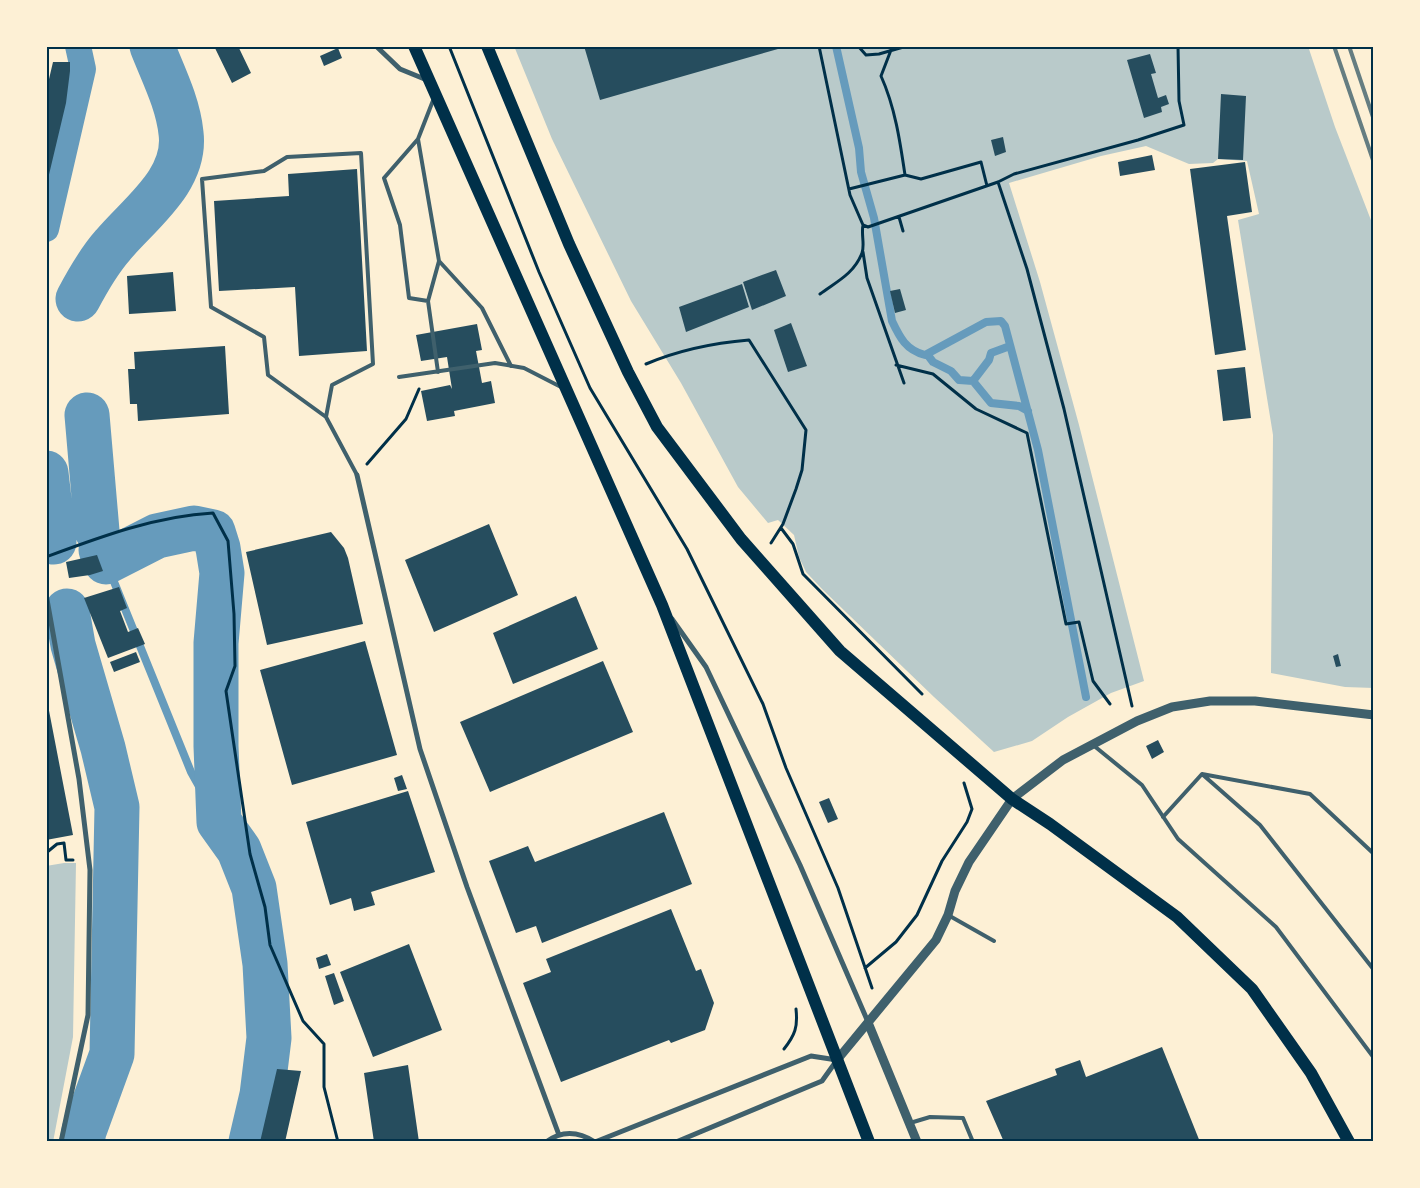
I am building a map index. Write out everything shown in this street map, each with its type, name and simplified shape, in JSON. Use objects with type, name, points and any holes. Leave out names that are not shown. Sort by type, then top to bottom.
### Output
[{"type":"main road","points":[[414,46],[662,604],[869,1142]]},
{"type":"main road","points":[[487,46],[569,244],[628,372],[657,426],[740,539],[840,651],[1012,799],[1050,824],[1177,917],[1252,989],[1311,1073],[1349,1142]]},
{"type":"street","points":[[376,46],[400,69],[429,80]]},
{"type":"street","points":[[357,475],[420,749],[467,887],[558,1135]]},
{"type":"street","points":[[46,594],[79,779],[90,870],[88,1015],[61,1142]]},
{"type":"street","points":[[662,604],[706,667],[800,865],[917,1142]]},
{"type":"street","points":[[676,1142],[822,1081],[936,940],[948,915],[955,891],[969,862],[1012,799],[1063,760],[1137,721],[1172,707],[1210,701],[1255,701],[1374,715]]},
{"type":"street","points":[[546,1142],[558,1135],[574,1133],[595,1142],[811,1056],[838,1060]]},
{"type":"lane","points":[[428,301],[409,298],[400,225],[384,178],[418,140],[436,94]]},
{"type":"lane","points":[[418,140],[439,261],[428,301],[438,372]]},
{"type":"lane","points":[[326,417],[332,385],[373,364],[360,153],[287,157],[264,171],[202,179],[211,306],[264,337],[268,375],[326,417],[357,475]]},
{"type":"lane","points":[[439,261],[482,308],[511,366]]},
{"type":"lane","points":[[398,377],[495,363],[524,368],[567,390]]},
{"type":"lane","points":[[1092,744],[1142,785],[1178,839],[1276,927],[1374,1058]]},
{"type":"lane","points":[[1163,817],[1202,774]]},
{"type":"lane","points":[[1202,774],[1310,794],[1374,854]]},
{"type":"lane","points":[[1202,774],[1260,825],[1374,970]]},
{"type":"lane","points":[[948,915],[994,941]]},
{"type":"lane","points":[[910,1123],[930,1117],[964,1118],[973,1142]]},
{"type":"path","points":[[449,46],[539,272],[590,388],[688,549],[763,704],[786,768],[838,888],[866,968],[896,942],[917,915],[942,861],[967,822],[972,809],[964,780],[975,767]]},
{"type":"path","points":[[819,46],[849,189],[863,225],[863,252],[867,278],[904,384]]},
{"type":"path","points":[[858,46],[866,55],[906,46]]},
{"type":"path","points":[[863,225],[868,227],[899,217],[998,182],[1014,174],[1138,140],[1184,125],[1178,101],[1178,46]]},
{"type":"path","points":[[891,48],[881,76],[888,92],[896,121],[905,174]]},
{"type":"path","points":[[849,189],[905,174],[921,179],[981,162],[987,186]]},
{"type":"path","points":[[998,182],[1027,268],[1064,409],[1108,592],[1128,695],[1137,721]]},
{"type":"path","points":[[899,217],[903,231]]},
{"type":"path","points":[[820,294],[840,282],[852,270],[863,252]]},
{"type":"path","points":[[628,372],[664,356],[714,342],[749,340],[806,430],[802,470],[781,528],[760,561]]},
{"type":"path","points":[[896,365],[932,374],[976,409],[996,420],[1027,432],[1066,624],[1078,622],[1093,681],[1110,704]]},
{"type":"path","points":[[357,475],[406,419],[418,391],[420,374]]},
{"type":"path","points":[[46,557],[118,531],[192,514],[213,514],[228,541],[234,614],[235,666],[226,691],[250,854],[265,907],[270,945],[302,1021],[324,1044],[324,1088],[338,1142]]},
{"type":"path","points":[[781,528],[793,544],[803,574],[927,699]]},
{"type":"path","points":[[46,853],[57,844],[64,843],[66,860],[73,860]]},
{"type":"path","points":[[782,1052],[795,1035],[797,1025],[795,1007]]},
{"type":"shaded area","points":[[514,46],[1308,46],[1335,127],[1374,228],[1374,688],[1345,687],[1271,673],[1273,435],[1238,220],[1259,214],[1247,161],[1218,159],[1213,163],[1189,164],[1146,146],[1101,156],[1009,183],[1040,282],[1079,425],[1144,681],[1111,693],[1068,717],[1032,741],[994,752],[822,589],[806,572],[799,557],[794,535],[778,520],[768,523],[738,487],[681,383],[631,301],[552,139]]},
{"type":"shaded area","points":[[76,863],[73,1037],[53,1142],[46,1142],[46,866]]},
{"type":"building","points":[[214,46],[238,46],[251,73],[232,83]]},
{"type":"building","points":[[584,46],[785,46],[785,47],[600,100]]},
{"type":"building","points":[[338,48],[342,58],[324,66],[320,56]]},
{"type":"building","points":[[1150,54],[1156,73],[1151,74],[1158,98],[1166,95],[1169,104],[1161,107],[1162,112],[1144,118],[1127,60]]},
{"type":"building","points":[[53,62],[70,62],[70,71],[66,103],[47,183],[46,92]]},
{"type":"building","points":[[1221,94],[1246,96],[1243,160],[1218,159]]},
{"type":"building","points":[[1003,137],[1006,152],[995,156],[991,140]]},
{"type":"building","points":[[1152,155],[1155,170],[1120,176],[1118,162]]},
{"type":"building","points":[[1245,162],[1252,212],[1227,216],[1246,350],[1215,355],[1190,169]]},
{"type":"building","points":[[357,169],[367,351],[299,356],[295,287],[219,291],[214,201],[289,196],[288,174]]},
{"type":"building","points":[[776,270],[786,296],[752,310],[743,282]]},
{"type":"building","points":[[173,272],[176,311],[129,314],[127,276]]},
{"type":"building","points":[[742,284],[749,307],[686,332],[679,307]]},
{"type":"building","points":[[900,289],[906,310],[895,313],[890,291]]},
{"type":"building","points":[[791,323],[807,366],[788,372],[774,330]]},
{"type":"building","points":[[477,324],[482,350],[476,351],[482,383],[491,381],[495,403],[454,411],[455,416],[427,421],[421,391],[450,385],[452,389],[447,357],[421,361],[416,335]]},
{"type":"building","points":[[225,346],[229,414],[138,421],[137,404],[130,404],[128,369],[135,369],[134,352]]},
{"type":"building","points":[[1245,367],[1251,418],[1223,421],[1217,370]]},
{"type":"building","points":[[489,524],[518,595],[434,632],[405,560]]},
{"type":"building","points":[[331,532],[344,548],[348,558],[363,624],[267,645],[246,552]]},
{"type":"building","points":[[97,555],[103,571],[69,578],[66,562]]},
{"type":"building","points":[[119,587],[127,608],[120,611],[128,632],[138,628],[145,644],[108,658],[84,598]]},
{"type":"building","points":[[576,596],[598,649],[513,684],[493,633]]},
{"type":"building","points":[[365,641],[397,755],[292,785],[260,670]]},
{"type":"building","points":[[136,652],[140,662],[114,672],[110,662]]},
{"type":"building","points":[[1338,654],[1341,666],[1336,667],[1333,656]]},
{"type":"building","points":[[603,661],[633,732],[490,792],[460,722]]},
{"type":"building","points":[[46,695],[73,835],[46,840]]},
{"type":"building","points":[[1158,740],[1164,752],[1152,759],[1146,746]]},
{"type":"building","points":[[402,775],[407,789],[398,791],[394,778]]},
{"type":"building","points":[[408,791],[435,872],[371,892],[375,905],[354,911],[351,898],[330,905],[306,822]]},
{"type":"building","points":[[829,798],[838,819],[828,823],[819,802]]},
{"type":"building","points":[[664,812],[692,884],[542,943],[536,926],[516,933],[489,861],[528,846],[535,862]]},
{"type":"building","points":[[671,909],[696,971],[701,969],[714,1003],[705,1030],[671,1043],[669,1040],[561,1082],[523,983],[551,972],[546,959]]},
{"type":"building","points":[[409,944],[442,1030],[373,1057],[340,972]]},
{"type":"building","points":[[327,954],[331,965],[319,969],[316,958]]},
{"type":"building","points":[[334,973],[344,1001],[334,1005],[325,976]]},
{"type":"building","points":[[1162,1047],[1200,1142],[1004,1142],[986,1101],[1057,1075],[1055,1069],[1080,1060],[1086,1077]]},
{"type":"building","points":[[408,1065],[419,1142],[374,1142],[364,1073]]},
{"type":"building","points":[[277,1069],[301,1071],[285,1142],[260,1142]]},
{"type":"waterway","points":[[46,229],[83,69],[78,46]]},
{"type":"waterway","points":[[78,299],[103,258],[159,195],[177,166],[181,150],[181,133],[177,111],[152,46]]},
{"type":"waterway","points":[[836,46],[859,148],[861,172],[874,218],[892,321],[901,338],[908,347],[925,355],[986,322],[1001,321],[1005,326],[1038,450],[1086,697]]},
{"type":"waterway","points":[[973,381],[989,360],[991,353],[1010,346]]},
{"type":"waterway","points":[[927,354],[933,362],[951,371],[959,380],[973,381],[991,403],[1019,406],[1028,411]]},
{"type":"waterway","points":[[87,415],[97,531]]},
{"type":"waterway","points":[[46,473],[54,542]]},
{"type":"waterway","points":[[101,550],[106,562],[157,536],[194,528],[213,532],[218,548],[222,573],[216,643],[216,746],[219,822],[239,850],[254,888],[265,964],[269,1038],[262,1095],[251,1142]]},
{"type":"waterway","points":[[106,562],[191,772],[219,822]]},
{"type":"waterway","points":[[67,611],[73,645],[103,748],[117,807],[112,1054],[84,1131],[82,1142]]},
{"type":"railway","points":[[1334,46],[1374,163]]},
{"type":"railway","points":[[1349,46],[1374,120]]}]
